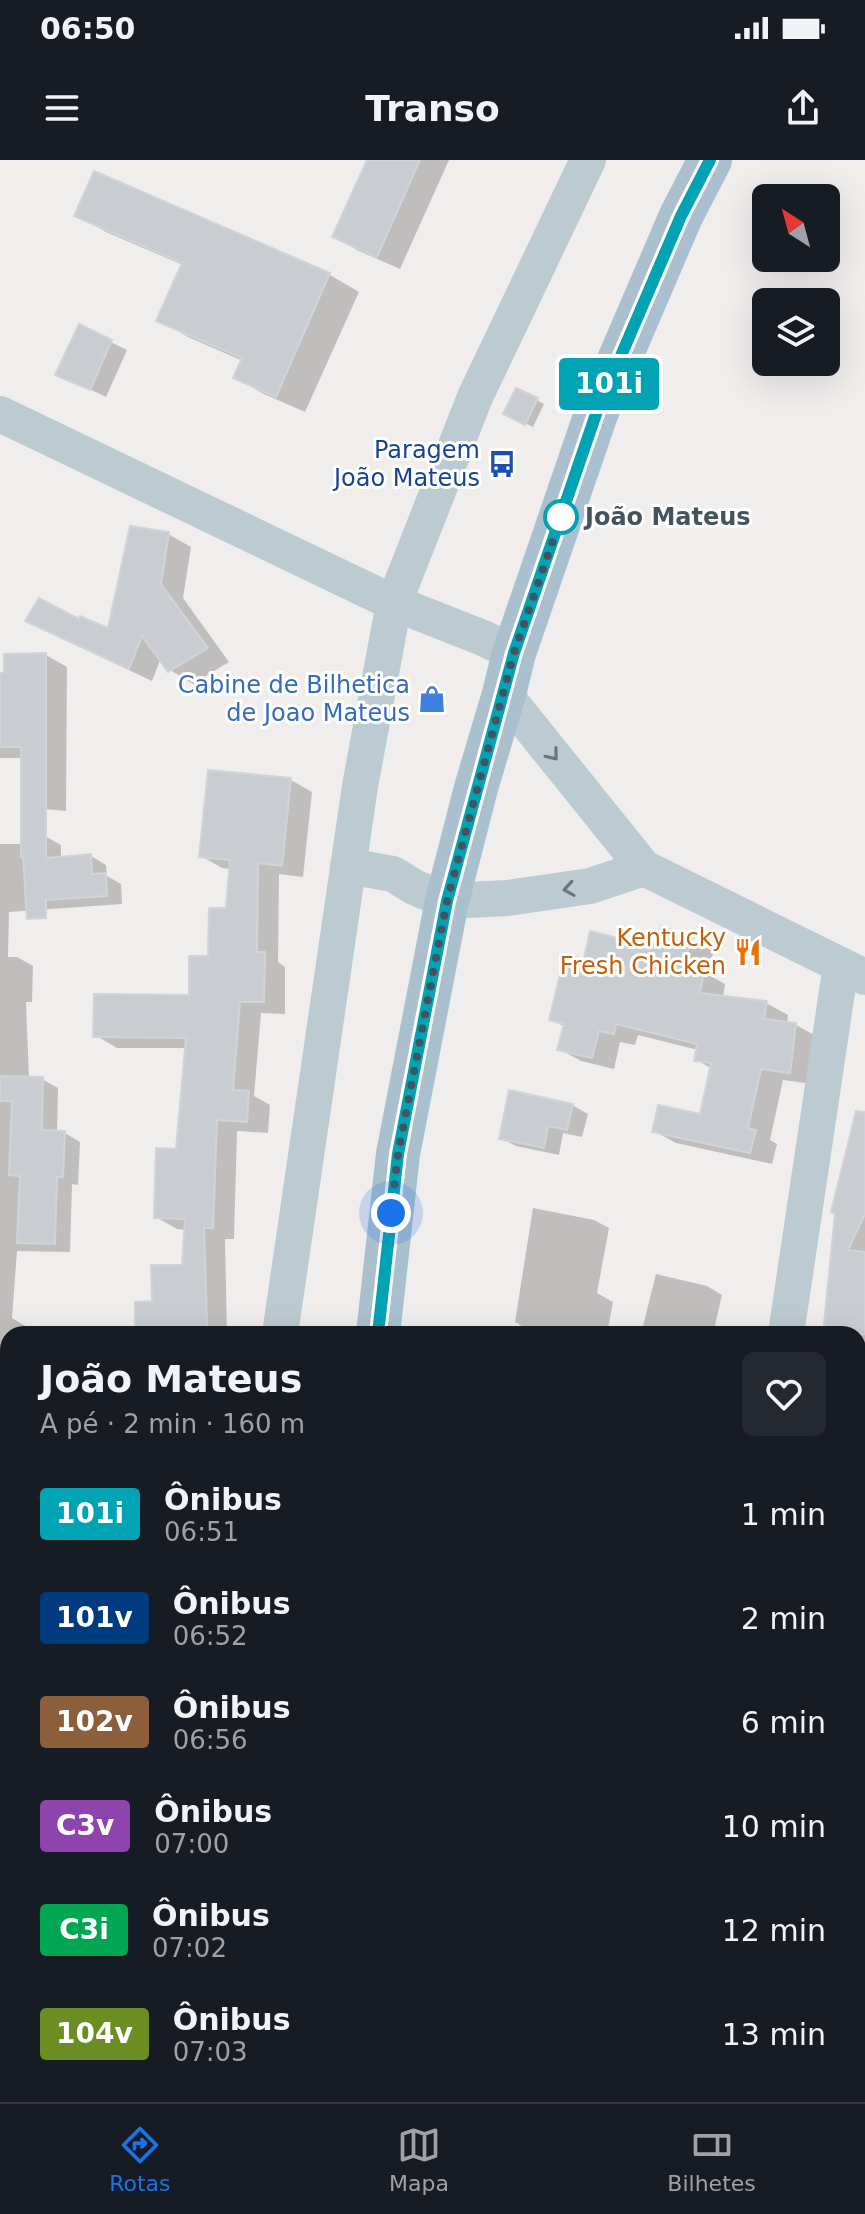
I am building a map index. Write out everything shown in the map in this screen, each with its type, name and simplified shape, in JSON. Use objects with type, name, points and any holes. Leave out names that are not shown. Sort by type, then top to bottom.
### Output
[{"type":"main road","points":[[379,1326],[398,1154],[447,901],[476,788],[509,674],[596,414],[681,216],[710,160]]},
{"type":"street","points":[[281,1326],[360,786],[394,603],[475,397],[588,160]]},
{"type":"street","points":[[0,414],[394,603],[483,638],[644,868],[853,971],[787,1326]]},
{"type":"street","points":[[348,866],[393,874],[447,901],[508,898],[590,886],[644,868]]},
{"type":"building","points":[[367,160],[420,160],[377,257],[332,237]]},
{"type":"building","points":[[94,171],[330,273],[276,397],[233,378],[242,358],[156,321],[182,263],[74,216]]},
{"type":"building","points":[[79,324],[112,340],[90,390],[55,375]]},
{"type":"building","points":[[516,388],[538,398],[525,425],[503,414]]},
{"type":"building","points":[[130,526],[169,532],[161,584],[208,648],[168,672],[142,636],[129,669],[25,621],[39,598],[79,619],[80,616],[108,628]]},
{"type":"building","points":[[46,653],[46,858],[91,854],[92,874],[106,873],[107,896],[46,900],[46,918],[27,919],[21,857],[21,747],[0,747],[0,673],[4,673],[4,654]]},
{"type":"building","points":[[208,770],[291,778],[282,866],[258,863],[257,952],[265,952],[264,1002],[240,1002],[233,1090],[249,1091],[247,1122],[217,1120],[213,1228],[204,1228],[207,1326],[135,1326],[135,1302],[152,1301],[151,1265],[182,1265],[185,1219],[154,1218],[156,1148],[176,1149],[186,1038],[93,1037],[94,994],[189,995],[189,956],[208,956],[209,908],[226,908],[230,860],[199,857]]},
{"type":"building","points":[[661,926],[693,938],[682,965],[704,970],[700,993],[767,1001],[764,1019],[796,1023],[790,1073],[761,1069],[748,1128],[756,1130],[750,1153],[652,1132],[658,1105],[700,1114],[711,1063],[694,1061],[697,1044],[616,1024],[614,1034],[599,1031],[592,1058],[557,1050],[564,1024],[549,1020],[565,954],[584,959],[590,931],[653,947]]},
{"type":"building","points":[[0,1076],[43,1077],[42,1130],[65,1131],[63,1177],[57,1177],[55,1244],[17,1243],[20,1176],[9,1175],[12,1101],[0,1101]]},
{"type":"building","points":[[509,1090],[573,1104],[567,1130],[548,1126],[544,1148],[499,1139]]},
{"type":"building","points":[[856,1111],[865,1112],[865,1214],[848,1250],[865,1252],[865,1326],[824,1326],[835,1214],[831,1212]]},
{"type":"bus line","name":"101i","points":[[379,1326],[398,1154],[447,901],[514,653],[596,414],[681,216],[710,160]]},
{"type":"place","name":"Paragem João Mateus","points":[[502,464]]},
{"type":"place","name":"João Mateus","points":[[561,517]]},
{"type":"place","name":"Cabine de Bilhetica de Joao Mateus","points":[[432,699]]},
{"type":"place","name":"Kentucky Fresh Chicken","points":[[748,952]]},
{"type":"route","points":[[391,1213],[398,1154],[447,901],[514,653],[561,517]]}]
